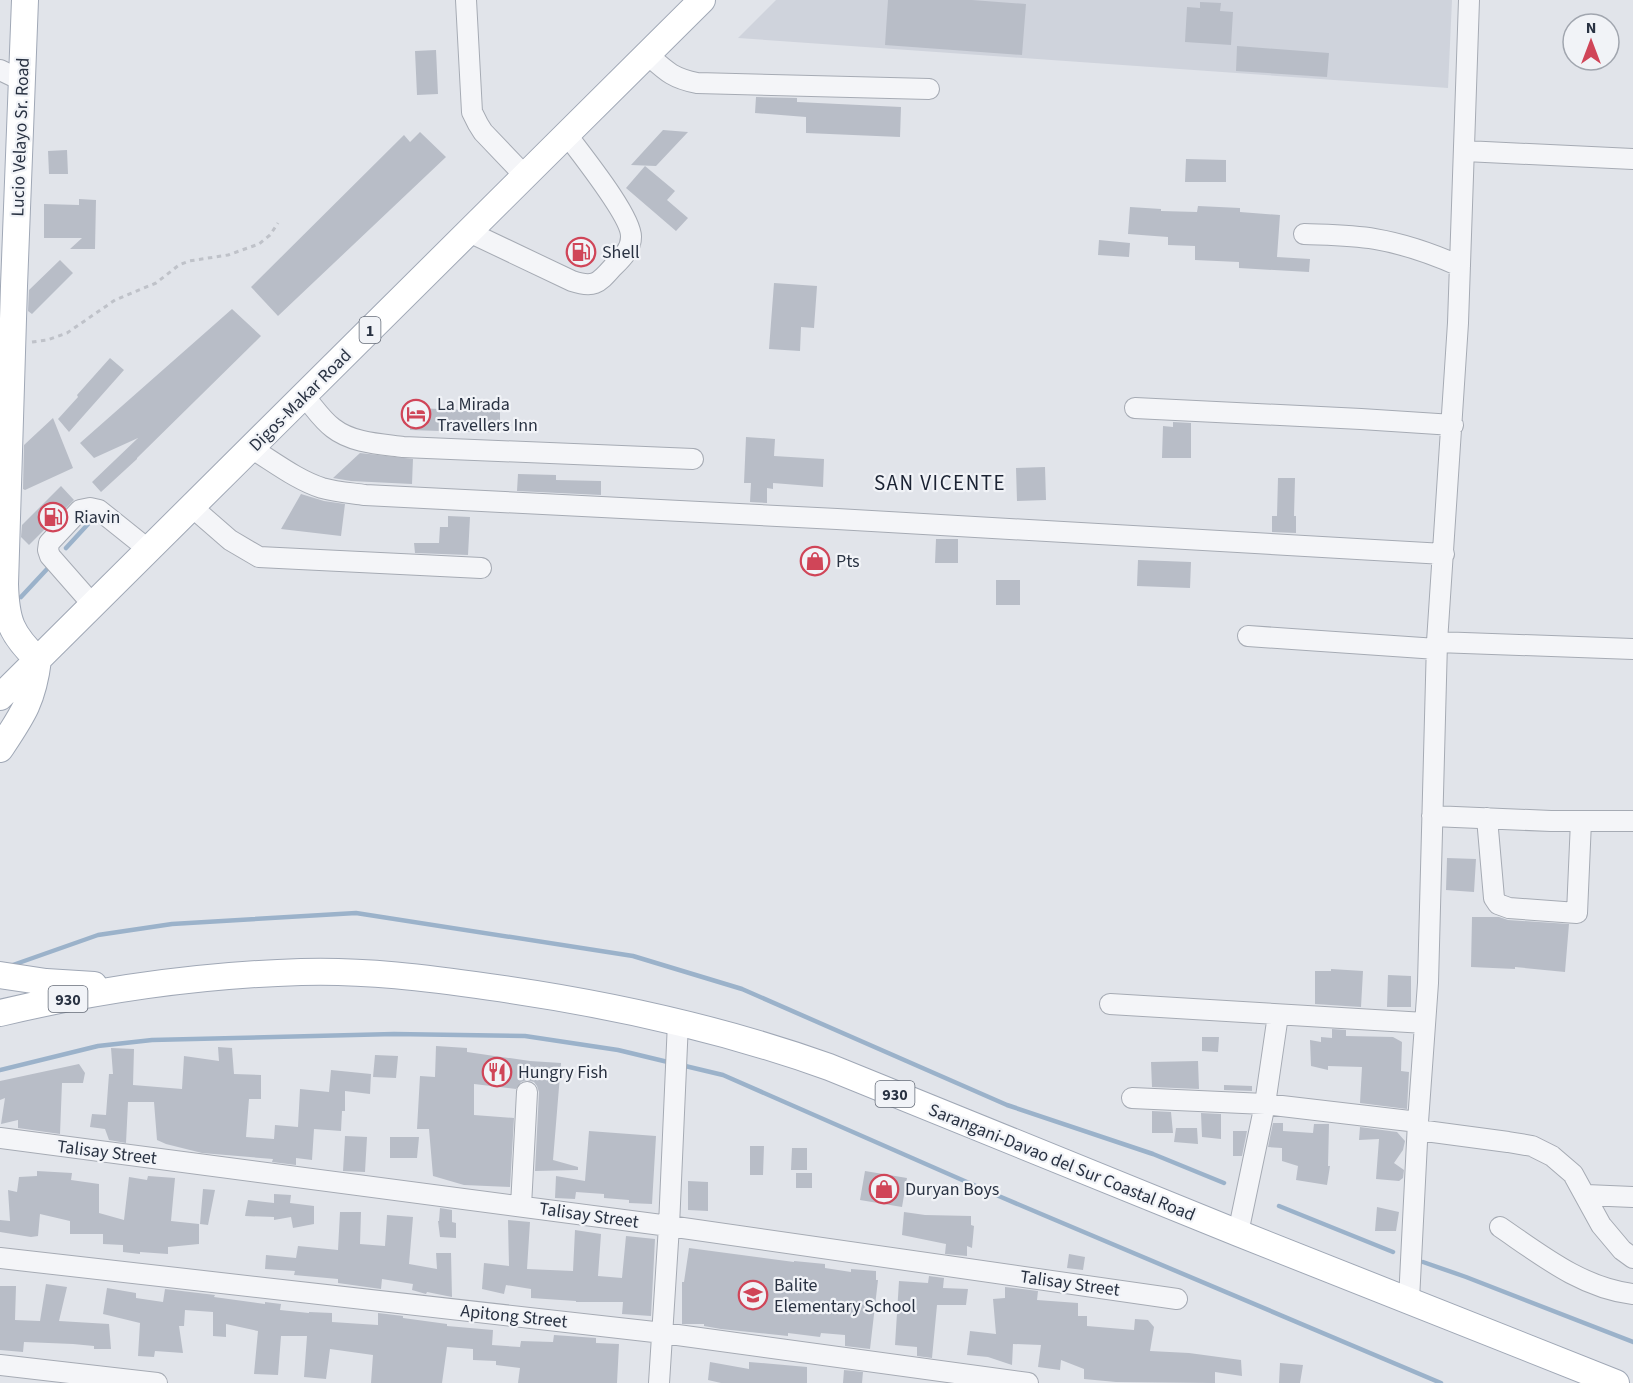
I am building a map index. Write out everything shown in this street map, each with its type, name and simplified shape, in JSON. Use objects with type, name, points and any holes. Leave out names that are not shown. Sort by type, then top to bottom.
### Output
[{"type":"main road","name":"Lucio Velayo Sr. Road","points":[[25,0],[23,81],[8,226],[7,286],[12,342],[5,584],[9,620],[15,634],[38,660]]},
{"type":"main road","name":"Digos-Makar Road","points":[[0,697],[702,0]]},
{"type":"main road","points":[[0,749],[29,702],[38,660]]},
{"type":"main road","name":"Sarangani-Davao del Sur Coastal Road","points":[[0,1013],[136,988],[222,977],[291,973],[369,974],[438,980],[556,997],[678,1022],[789,1052],[830,1067],[1238,1233],[1616,1383]]},
{"type":"main road","name":"Sarangani-Davao del Sur Coastal Road","points":[[0,975],[46,982],[136,988]]},
{"type":"street","points":[[466,0],[472,112],[483,132],[525,176]]},
{"type":"street","points":[[1408,1300],[1425,1023],[1437,646],[1453,425],[1469,0]]},
{"type":"street","points":[[647,54],[669,74],[681,80],[697,83],[929,89]]},
{"type":"street","points":[[0,70],[23,81]]},
{"type":"street","points":[[469,232],[572,281],[587,285],[601,280],[626,254],[632,238],[624,214],[567,135]]},
{"type":"street","points":[[1464,151],[1633,159]]},
{"type":"street","points":[[1304,234],[1373,239],[1404,245],[1460,266]]},
{"type":"street","points":[[304,396],[331,427],[341,434],[379,444],[403,447],[693,459]]},
{"type":"street","points":[[1136,408],[1453,425]]},
{"type":"street","points":[[251,448],[320,487],[365,495],[1444,554]]},
{"type":"street","points":[[192,507],[230,540],[259,557],[481,568]]},
{"type":"street","points":[[93,605],[50,556],[48,550],[49,543],[80,510],[90,508],[99,510],[149,550]]},
{"type":"street","points":[[1248,636],[1437,646],[1633,649]]},
{"type":"street","points":[[1432,816],[1633,821]]},
{"type":"street","points":[[1487,818],[1494,898],[1498,904],[1509,908],[1577,913],[1581,821]]},
{"type":"street","points":[[1110,1004],[1425,1023]]},
{"type":"street","points":[[1238,1233],[1266,1104],[1278,1015]]},
{"type":"street","points":[[659,1383],[678,1022]]},
{"type":"street","points":[[521,1206],[527,1092]]},
{"type":"street","points":[[1132,1098],[1266,1104],[1418,1126],[1532,1146],[1552,1156],[1573,1174],[1601,1225],[1622,1250],[1633,1258]]},
{"type":"street","name":"Talisay Street","points":[[0,1138],[669,1226],[1177,1299]]},
{"type":"street","points":[[1586,1195],[1633,1197]]},
{"type":"street","points":[[1500,1227],[1565,1271],[1601,1287],[1633,1293]]},
{"type":"street","name":"Apitong Street","points":[[0,1258],[663,1333],[1028,1383]]},
{"type":"street","points":[[0,1365],[157,1383]]},
{"type":"path","points":[[12,342],[47,340],[67,333],[115,300],[156,283],[179,265],[189,261],[228,255],[260,244],[278,224]]},
{"type":"shaded area","points":[[776,0],[1452,0],[1448,88],[738,38]]},
{"type":"building","points":[[888,0],[972,0],[1026,4],[1022,55],[885,45]]},
{"type":"building","points":[[1200,2],[1221,3],[1220,11],[1233,12],[1231,45],[1185,42],[1187,7],[1200,8]]},
{"type":"building","points":[[1237,46],[1329,53],[1327,77],[1236,71]]},
{"type":"building","points":[[436,50],[438,94],[417,95],[415,51]]},
{"type":"building","points":[[756,97],[797,98],[797,102],[901,107],[900,137],[806,133],[806,117],[755,113]]},
{"type":"building","points":[[663,130],[688,132],[656,166],[631,165]]},
{"type":"building","points":[[420,132],[446,157],[278,316],[251,287],[404,135],[410,142]]},
{"type":"building","points":[[67,150],[68,174],[49,174],[48,151]]},
{"type":"building","points":[[1186,159],[1226,160],[1226,182],[1185,182]]},
{"type":"building","points":[[645,166],[675,191],[667,200],[688,218],[676,231],[626,188]]},
{"type":"building","points":[[79,199],[96,200],[95,249],[70,249],[82,238],[44,238],[44,204],[79,205]]},
{"type":"building","points":[[1198,206],[1240,208],[1240,212],[1280,215],[1277,257],[1310,259],[1309,272],[1239,268],[1239,262],[1195,260],[1195,246],[1168,245],[1168,237],[1128,234],[1130,207],[1197,212]]},
{"type":"building","points":[[1099,240],[1130,243],[1129,257],[1098,255]]},
{"type":"building","points":[[60,260],[73,273],[32,314],[28,311],[29,290]]},
{"type":"building","points":[[774,283],[817,286],[814,328],[801,327],[800,351],[769,349]]},
{"type":"building","points":[[232,309],[261,336],[101,492],[92,482],[138,438],[94,458],[80,443]]},
{"type":"building","points":[[110,358],[124,370],[69,432],[58,419]]},
{"type":"building","points":[[411,408],[500,411],[500,433],[410,430]]},
{"type":"building","points":[[53,418],[73,468],[25,490],[23,489],[24,445]]},
{"type":"building","points":[[1173,422],[1191,423],[1191,458],[1162,458],[1163,426],[1173,427]]},
{"type":"building","points":[[746,437],[775,439],[774,456],[824,459],[823,487],[773,483],[773,489],[767,488],[767,503],[750,502],[751,483],[744,483]]},
{"type":"building","points":[[360,453],[413,459],[412,484],[333,478]]},
{"type":"building","points":[[1045,467],[1046,500],[1017,501],[1016,468]]},
{"type":"building","points":[[518,474],[556,475],[556,480],[601,481],[601,495],[517,491]]},
{"type":"building","points":[[1278,478],[1295,478],[1296,533],[1272,532],[1272,516],[1277,516]]},
{"type":"building","points":[[61,486],[74,500],[29,545],[21,537],[22,525]]},
{"type":"building","points":[[301,494],[345,504],[341,536],[281,529]]},
{"type":"building","points":[[448,516],[470,517],[468,555],[415,553],[414,543],[439,543],[440,527],[448,527]]},
{"type":"building","points":[[936,539],[958,539],[958,563],[935,563]]},
{"type":"building","points":[[1138,560],[1191,562],[1190,588],[1137,586]]},
{"type":"building","points":[[996,580],[1020,580],[1020,605],[996,605]]},
{"type":"building","points":[[1447,858],[1476,859],[1474,892],[1446,890]]},
{"type":"building","points":[[1472,917],[1499,917],[1508,920],[1569,924],[1565,972],[1515,967],[1515,969],[1471,967]]},
{"type":"building","points":[[1331,969],[1363,971],[1361,1007],[1315,1004],[1315,971],[1331,971]]},
{"type":"building","points":[[1388,975],[1411,976],[1411,1007],[1387,1007]]},
{"type":"building","points":[[1332,1029],[1346,1030],[1346,1036],[1393,1037],[1402,1042],[1401,1071],[1409,1072],[1407,1109],[1360,1103],[1362,1067],[1328,1066],[1328,1070],[1311,1066],[1310,1040],[1321,1042],[1321,1037],[1332,1038]]},
{"type":"building","points":[[1202,1037],[1219,1037],[1218,1052],[1202,1051]]},
{"type":"building","points":[[436,1046],[467,1048],[467,1052],[530,1061],[561,1063],[553,1160],[578,1167],[578,1170],[535,1171],[539,1092],[534,1082],[527,1080],[521,1082],[516,1089],[474,1084],[474,1115],[514,1118],[510,1187],[464,1185],[433,1176],[429,1129],[417,1129],[420,1076],[435,1077]]},
{"type":"building","points":[[218,1047],[232,1048],[234,1074],[261,1075],[261,1099],[249,1099],[246,1137],[274,1139],[275,1125],[298,1127],[300,1089],[329,1092],[331,1070],[371,1074],[370,1094],[345,1091],[345,1111],[342,1111],[341,1131],[314,1129],[312,1160],[296,1158],[296,1165],[272,1162],[273,1159],[202,1153],[166,1144],[157,1140],[154,1102],[128,1102],[126,1143],[109,1140],[105,1129],[90,1127],[92,1114],[106,1115],[109,1074],[113,1074],[111,1048],[134,1049],[133,1085],[182,1089],[184,1056],[219,1061]]},
{"type":"building","points":[[375,1055],[398,1056],[396,1078],[373,1077]]},
{"type":"building","points":[[1198,1061],[1199,1089],[1152,1087],[1151,1062]]},
{"type":"building","points":[[79,1064],[85,1073],[83,1083],[62,1083],[60,1134],[18,1128],[18,1120],[1,1124],[5,1098],[0,1100],[0,1081]]},
{"type":"building","points":[[1224,1085],[1252,1086],[1252,1091],[1224,1090]]},
{"type":"building","points":[[1152,1111],[1171,1112],[1173,1133],[1152,1133]]},
{"type":"building","points":[[1201,1113],[1221,1114],[1221,1139],[1202,1137]]},
{"type":"building","points":[[1273,1123],[1283,1123],[1283,1131],[1313,1133],[1314,1124],[1329,1124],[1328,1166],[1330,1166],[1327,1185],[1296,1180],[1298,1166],[1282,1161],[1282,1148],[1268,1147]]},
{"type":"building","points":[[1360,1127],[1397,1132],[1405,1141],[1403,1150],[1394,1163],[1404,1170],[1403,1178],[1399,1181],[1376,1179],[1379,1139],[1359,1140]]},
{"type":"building","points":[[1176,1128],[1197,1128],[1198,1144],[1174,1142]]},
{"type":"building","points":[[589,1131],[656,1136],[652,1204],[629,1203],[629,1200],[604,1198],[604,1194],[576,1192],[575,1199],[555,1198],[556,1176],[585,1181]]},
{"type":"building","points":[[1233,1131],[1247,1131],[1242,1156],[1233,1156]]},
{"type":"building","points":[[345,1136],[367,1137],[365,1172],[343,1171]]},
{"type":"building","points":[[390,1137],[419,1137],[417,1158],[390,1158]]},
{"type":"building","points":[[750,1146],[764,1146],[763,1175],[750,1175]]},
{"type":"building","points":[[792,1148],[807,1148],[807,1170],[791,1170]]},
{"type":"building","points":[[37,1171],[72,1173],[71,1180],[99,1184],[99,1213],[124,1220],[129,1177],[147,1180],[148,1176],[175,1178],[171,1221],[199,1224],[199,1244],[168,1247],[168,1254],[123,1252],[123,1245],[103,1244],[103,1234],[70,1234],[70,1221],[40,1214],[38,1236],[0,1232],[0,1220],[10,1221],[8,1190],[17,1192],[19,1177],[37,1176]]},
{"type":"building","points":[[865,1171],[907,1178],[902,1207],[860,1200]]},
{"type":"building","points":[[796,1173],[812,1173],[812,1188],[796,1188]]},
{"type":"building","points":[[688,1181],[708,1182],[708,1211],[688,1210]]},
{"type":"building","points":[[203,1189],[215,1190],[208,1225],[200,1224]]},
{"type":"building","points":[[274,1194],[291,1195],[290,1203],[314,1206],[314,1224],[293,1228],[291,1217],[274,1220],[274,1217],[245,1216],[248,1200],[274,1203]]},
{"type":"building","points":[[1377,1207],[1399,1212],[1396,1231],[1375,1231]]},
{"type":"building","points":[[440,1208],[452,1210],[452,1222],[456,1223],[456,1238],[440,1237],[438,1221]]},
{"type":"building","points":[[340,1212],[361,1212],[360,1244],[385,1246],[387,1215],[413,1217],[409,1264],[437,1269],[436,1253],[451,1253],[452,1297],[427,1292],[426,1294],[412,1290],[413,1284],[382,1279],[381,1289],[338,1283],[338,1279],[294,1275],[295,1271],[265,1269],[266,1255],[296,1258],[298,1246],[338,1250]]},
{"type":"building","points":[[904,1212],[971,1216],[971,1225],[974,1226],[972,1248],[967,1246],[967,1256],[945,1254],[946,1244],[902,1235]]},
{"type":"building","points":[[508,1220],[530,1222],[527,1269],[573,1271],[575,1230],[601,1234],[598,1276],[622,1278],[626,1236],[655,1239],[651,1316],[622,1314],[623,1302],[576,1302],[531,1298],[531,1289],[506,1285],[504,1294],[482,1289],[484,1263],[509,1266]]},
{"type":"building","name":"Balite Elementary School","points":[[689,1248],[825,1264],[825,1268],[851,1272],[851,1269],[876,1271],[876,1280],[878,1280],[870,1349],[845,1346],[845,1335],[821,1333],[820,1337],[788,1333],[788,1336],[721,1329],[704,1326],[704,1324],[682,1324],[682,1282],[684,1282]]},
{"type":"building","points":[[1069,1254],[1085,1257],[1083,1270],[1067,1268]]},
{"type":"building","points":[[929,1276],[944,1278],[943,1288],[968,1289],[966,1305],[937,1305],[932,1358],[917,1356],[917,1347],[895,1345],[899,1281],[928,1283]]},
{"type":"building","points":[[46,1284],[67,1287],[59,1321],[109,1324],[111,1349],[94,1349],[94,1346],[73,1344],[24,1342],[23,1352],[0,1350],[0,1286],[16,1286],[15,1320],[40,1321]]},
{"type":"building","points":[[1005,1287],[1038,1291],[1037,1300],[1078,1303],[1078,1316],[1087,1316],[1087,1326],[1134,1330],[1135,1319],[1148,1320],[1154,1327],[1150,1351],[1189,1353],[1241,1360],[1242,1376],[1215,1372],[1215,1383],[1116,1382],[1084,1379],[1084,1369],[1061,1360],[1060,1370],[1038,1367],[1041,1345],[1013,1344],[1012,1365],[988,1357],[967,1355],[970,1331],[996,1334],[993,1299],[1005,1298]]},
{"type":"building","points":[[107,1288],[136,1293],[136,1298],[163,1302],[165,1289],[265,1304],[265,1302],[281,1304],[280,1310],[332,1313],[332,1322],[378,1325],[378,1313],[403,1316],[403,1318],[447,1324],[447,1326],[493,1330],[492,1345],[520,1347],[521,1341],[553,1342],[554,1335],[596,1338],[596,1343],[619,1344],[617,1383],[518,1383],[520,1368],[496,1365],[496,1361],[473,1360],[473,1349],[447,1347],[442,1383],[371,1383],[373,1355],[330,1349],[326,1379],[304,1377],[307,1336],[281,1336],[278,1375],[254,1374],[258,1331],[226,1324],[226,1337],[213,1336],[213,1312],[185,1310],[184,1326],[179,1326],[183,1353],[155,1351],[154,1357],[138,1356],[140,1323],[103,1314]]},
{"type":"building","points":[[710,1362],[749,1369],[749,1362],[807,1367],[807,1383],[721,1383],[708,1380]]},
{"type":"building","points":[[1280,1363],[1303,1365],[1300,1383],[1279,1383]]},
{"type":"building","points":[[844,1370],[863,1372],[862,1383],[843,1383]]},
{"type":"waterway","points":[[66,548],[89,523]]},
{"type":"waterway","points":[[21,597],[48,568]]},
{"type":"waterway","points":[[10,966],[98,935],[172,924],[356,913],[633,956],[742,989],[1007,1105],[1153,1154],[1224,1183]]},
{"type":"waterway","points":[[0,1070],[98,1046],[152,1040],[394,1034],[525,1036],[618,1050],[672,1063]]},
{"type":"waterway","points":[[681,1065],[723,1075],[1001,1197],[1441,1383]]},
{"type":"waterway","points":[[1279,1206],[1393,1252]]},
{"type":"waterway","points":[[1423,1262],[1633,1342]]},
{"type":"place","name":"Shell","points":[[581,252]]},
{"type":"place","name":"La Mirada Travellers Inn","points":[[416,414]]},
{"type":"place","name":"Riavin","points":[[53,517]]},
{"type":"place","name":"Pts","points":[[815,561]]},
{"type":"place","name":"Hungry Fish","points":[[497,1072]]},
{"type":"place","name":"Duryan Boys","points":[[884,1189]]},
{"type":"place","name":"Balite Elementary School","points":[[753,1295]]},
{"type":"district","name":"SAN VICENTE","points":[[940,483]]}]
